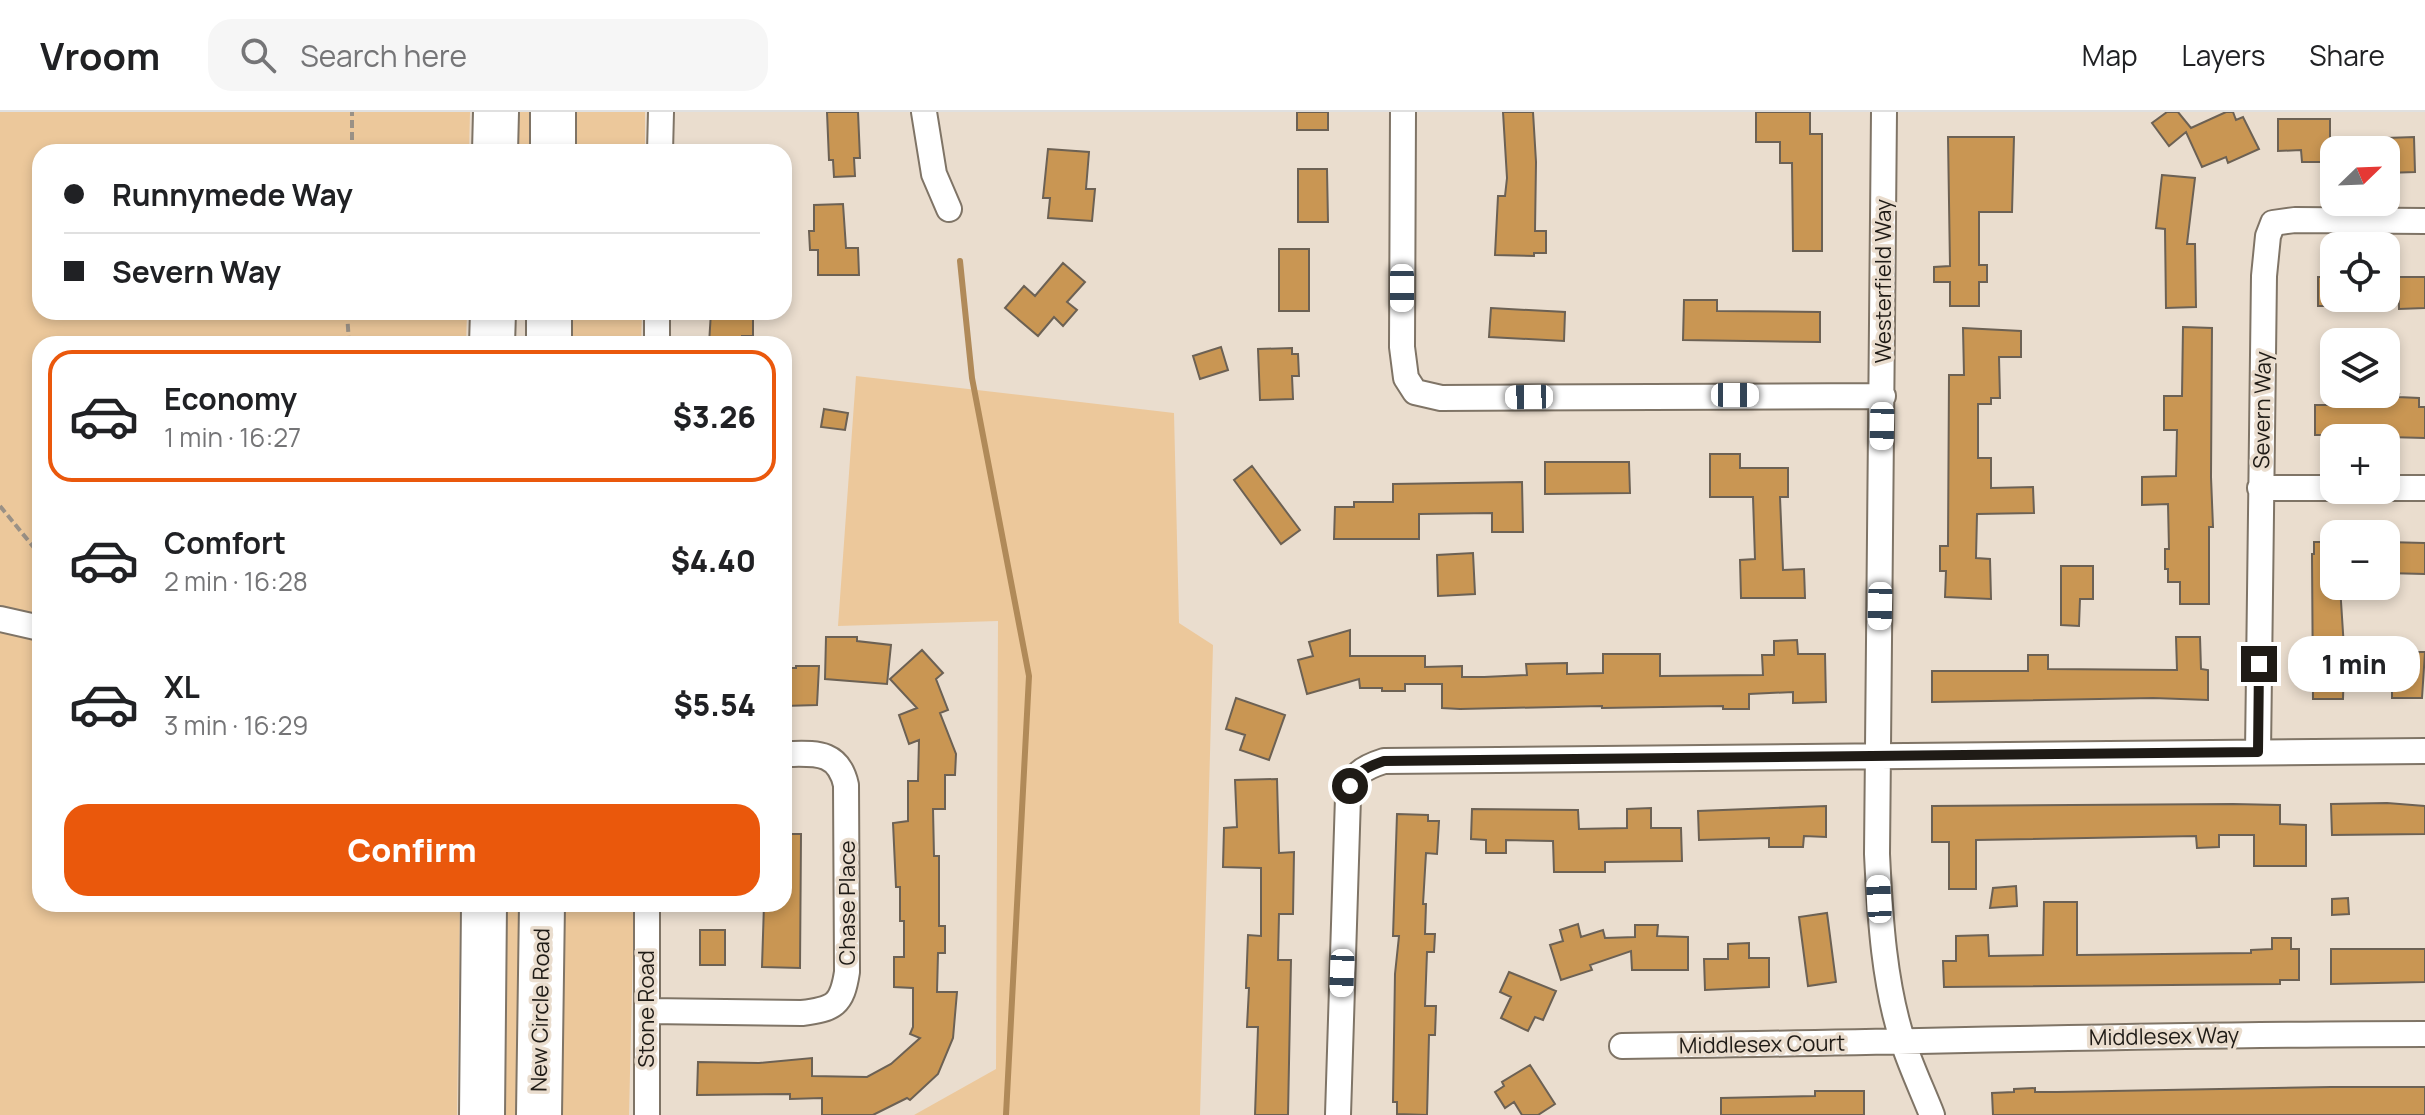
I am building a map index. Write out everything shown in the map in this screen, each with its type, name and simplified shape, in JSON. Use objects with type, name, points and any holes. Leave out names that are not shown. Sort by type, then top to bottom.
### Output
[{"type":"highway","points":[[495,144],[496,112]]},
{"type":"highway","points":[[553,112],[553,144]]},
{"type":"highway","points":[[482,1115],[484,912]]},
{"type":"highway","name":"New Circle Road","points":[[539,1115],[542,912]]},
{"type":"street","points":[[660,144],[661,112]]},
{"type":"street","points":[[924,112],[934,174],[949,209]]},
{"type":"street","points":[[1403,112],[1402,347],[1406,378],[1415,392],[1441,398],[1883,396]]},
{"type":"street","name":"Westerfield Way","points":[[1884,112],[1877,854],[1880,921],[1903,1043],[1932,1115]]},
{"type":"street","name":"Severn Way","points":[[2258,752],[2264,276],[2268,236],[2273,223],[2295,220],[2425,221]]},
{"type":"street","points":[[2260,488],[2320,488]]},
{"type":"street","points":[[2400,488],[2425,488]]},
{"type":"street","points":[[0,619],[32,626]]},
{"type":"street","points":[[1338,1115],[1348,797],[1357,773],[1384,761],[2425,751]]},
{"type":"street","name":"Chase Place","points":[[648,1011],[802,1013],[825,1010],[839,1000],[845,989],[847,972],[846,785],[836,763],[825,756],[792,754]]},
{"type":"street","name":"Stone Road","points":[[647,912],[647,1115]]},
{"type":"street","name":"Middlesex Way","points":[[1903,1043],[2165,1034],[2425,1034]]},
{"type":"street","name":"Middlesex Court","points":[[1622,1046],[1903,1043]]},
{"type":"path","points":[[352,112],[352,144]]},
{"type":"path","points":[[0,506],[32,545]]},
{"type":"shaded area","points":[[0,112],[470,112],[469,144],[32,144],[32,320],[467,320],[466,336],[32,336],[32,912],[460,912],[457,1115],[0,1115]]},
{"type":"shaded area","points":[[509,112],[530,112],[530,144],[509,144]]},
{"type":"shaded area","points":[[575,112],[645,112],[645,144],[574,144]]},
{"type":"shaded area","points":[[572,320],[642,320],[641,336],[571,336]]},
{"type":"shaded area","points":[[856,376],[1174,413],[1179,623],[1213,645],[1200,1115],[914,1115],[996,1069],[998,621],[838,626]]},
{"type":"shaded area","points":[[498,912],[520,912],[518,1115],[495,1115]]},
{"type":"shaded area","points":[[564,912],[634,912],[629,1115],[560,1115]]},
{"type":"building","points":[[827,112],[858,112],[860,158],[854,158],[855,176],[834,177],[833,160],[829,160]]},
{"type":"building","points":[[1297,112],[1328,112],[1328,130],[1297,130]]},
{"type":"building","points":[[1503,112],[1533,112],[1535,231],[1546,231],[1546,253],[1534,253],[1534,256],[1495,255],[1498,196],[1505,196],[1507,178]]},
{"type":"building","points":[[1756,112],[1810,112],[1810,134],[1822,134],[1822,251],[1793,251],[1792,163],[1780,163],[1780,142],[1756,142]]},
{"type":"building","points":[[2167,112],[2178,112],[2191,128],[2226,112],[2233,112],[2236,120],[2243,117],[2259,149],[2228,163],[2226,157],[2202,167],[2186,132],[2169,146],[2152,123]]},
{"type":"building","points":[[2278,119],[2330,119],[2330,136],[2320,136],[2320,162],[2302,162],[2301,150],[2278,151]]},
{"type":"building","points":[[1948,137],[2014,137],[2012,212],[1979,212],[1979,265],[1987,265],[1987,282],[1979,282],[1979,306],[1950,306],[1950,282],[1934,282],[1934,267],[1950,266]]},
{"type":"building","points":[[2414,137],[2415,172],[2400,173],[2400,138]]},
{"type":"building","points":[[1048,149],[1089,152],[1086,189],[1095,189],[1092,221],[1048,218],[1050,198],[1043,198]]},
{"type":"building","points":[[1298,169],[1327,169],[1328,222],[1298,222]]},
{"type":"building","points":[[2162,175],[2195,178],[2187,244],[2195,244],[2196,307],[2166,308],[2165,229],[2156,228]]},
{"type":"building","points":[[843,204],[846,248],[858,248],[859,275],[818,275],[818,250],[810,250],[809,231],[814,231],[814,205]]},
{"type":"building","points":[[1279,249],[1309,249],[1309,311],[1279,311]]},
{"type":"building","points":[[1063,263],[1085,282],[1067,302],[1077,310],[1063,326],[1054,317],[1038,336],[1005,308],[1024,286],[1035,296]]},
{"type":"building","points":[[2318,277],[2320,277],[2320,306]]},
{"type":"building","points":[[2400,277],[2425,277],[2425,308],[2400,309]]},
{"type":"building","points":[[1684,300],[1717,300],[1717,311],[1820,312],[1820,342],[1683,340]]},
{"type":"building","points":[[1491,308],[1565,312],[1564,341],[1489,337]]},
{"type":"building","points":[[710,320],[753,320],[753,336],[710,336]]},
{"type":"building","points":[[2183,327],[2212,328],[2213,527],[2209,527],[2209,604],[2180,604],[2180,582],[2168,582],[2168,569],[2165,569],[2165,549],[2169,549],[2168,504],[2142,505],[2142,477],[2176,476],[2177,430],[2164,430],[2164,396],[2182,396]]},
{"type":"building","points":[[1963,328],[2021,331],[2021,357],[1999,357],[2000,398],[1991,398],[1991,404],[1978,404],[1978,458],[1991,458],[1991,488],[2033,487],[2034,513],[1977,514],[1976,558],[1990,559],[1991,599],[1945,597],[1946,571],[1940,571],[1940,546],[1948,546],[1949,375],[1964,375]]},
{"type":"building","points":[[1221,347],[1228,370],[1200,379],[1193,356]]},
{"type":"building","points":[[1292,348],[1292,354],[1298,354],[1299,376],[1292,376],[1293,399],[1260,400],[1258,349]]},
{"type":"building","points":[[2400,397],[2419,398],[2419,407],[2425,407],[2425,438],[2400,437],[2400,424],[2320,424],[2320,435],[2315,435],[2315,405],[2320,405],[2320,408],[2400,408]]},
{"type":"building","points":[[824,409],[848,413],[845,430],[821,427]]},
{"type":"building","points":[[1710,454],[1740,454],[1740,468],[1788,468],[1788,497],[1780,497],[1783,570],[1804,569],[1805,598],[1741,598],[1740,560],[1755,559],[1753,497],[1710,497]]},
{"type":"building","points":[[1545,462],[1629,462],[1630,493],[1545,494]]},
{"type":"building","points":[[1252,466],[1300,530],[1281,544],[1234,480]]},
{"type":"building","points":[[1522,482],[1523,532],[1492,532],[1492,513],[1419,514],[1419,539],[1334,539],[1335,507],[1354,507],[1354,502],[1393,502],[1393,484]]},
{"type":"building","points":[[2314,542],[2320,542],[2320,600],[2341,600],[2344,648],[2382,649],[2382,664],[2344,664],[2343,699],[2313,699]]},
{"type":"building","points":[[2400,542],[2425,543],[2425,574],[2400,573]]},
{"type":"building","points":[[1473,553],[1475,594],[1438,596],[1437,555]]},
{"type":"building","points":[[2061,566],[2093,566],[2093,599],[2080,599],[2079,626],[2061,625]]},
{"type":"building","points":[[1350,630],[1350,656],[1425,656],[1425,667],[1462,666],[1462,677],[1527,675],[1526,664],[1567,663],[1567,674],[1603,673],[1603,654],[1660,654],[1660,676],[1763,675],[1762,655],[1774,655],[1774,641],[1797,640],[1798,654],[1825,654],[1826,702],[1793,703],[1793,692],[1749,694],[1749,709],[1723,709],[1723,706],[1602,706],[1460,709],[1442,708],[1442,684],[1405,684],[1405,691],[1382,691],[1382,688],[1360,688],[1359,679],[1307,694],[1298,660],[1313,656],[1309,642]]},
{"type":"building","points":[[826,637],[857,637],[857,641],[891,645],[887,684],[825,679]]},
{"type":"building","points":[[2176,637],[2200,637],[2201,669],[2208,670],[2208,700],[1932,702],[1932,671],[2028,671],[2028,655],[2048,655],[2048,669],[2177,670]]},
{"type":"building","points":[[922,650],[943,673],[936,679],[948,710],[940,713],[956,754],[955,775],[945,775],[945,809],[933,809],[934,856],[939,856],[939,926],[945,926],[945,953],[938,953],[937,992],[957,992],[953,1038],[938,1074],[910,1100],[907,1098],[873,1115],[822,1115],[822,1098],[790,1099],[790,1094],[697,1095],[698,1062],[759,1063],[812,1058],[812,1076],[867,1077],[891,1064],[920,1038],[910,1034],[913,1027],[913,988],[894,987],[894,957],[904,957],[904,921],[900,921],[900,887],[896,887],[893,823],[908,821],[908,781],[918,781],[919,740],[909,744],[899,715],[917,708],[890,679]]},
{"type":"building","points":[[2392,652],[2425,652],[2422,698],[2392,698]]},
{"type":"building","points":[[819,666],[817,705],[792,706],[792,668]]},
{"type":"building","points":[[1236,698],[1285,715],[1269,760],[1240,750],[1245,735],[1226,729]]},
{"type":"building","points":[[1277,779],[1279,853],[1294,852],[1293,914],[1279,914],[1278,960],[1291,960],[1288,1115],[1255,1115],[1258,1027],[1247,1027],[1249,988],[1246,988],[1248,935],[1261,936],[1261,868],[1223,867],[1224,828],[1237,827],[1235,780]]},
{"type":"building","points":[[2331,804],[2425,806],[2425,834],[2332,835]]},
{"type":"building","points":[[2280,805],[2280,824],[2306,825],[2306,866],[2254,866],[2254,835],[2219,835],[2219,847],[2197,848],[2196,836],[1976,840],[1976,889],[1949,889],[1949,842],[1932,842],[1932,806]]},
{"type":"building","points":[[1826,806],[1826,837],[1804,836],[1803,847],[1769,847],[1769,838],[1699,840],[1698,811]]},
{"type":"building","points":[[1651,808],[1651,828],[1681,828],[1682,861],[1605,862],[1605,872],[1554,872],[1553,841],[1506,840],[1506,853],[1486,853],[1486,840],[1471,839],[1472,809],[1578,810],[1579,829],[1627,828],[1627,809]]},
{"type":"building","points":[[1397,814],[1428,815],[1428,821],[1439,821],[1437,854],[1426,853],[1423,904],[1426,904],[1425,934],[1435,934],[1434,952],[1427,952],[1425,1006],[1436,1006],[1435,1035],[1429,1035],[1427,1115],[1397,1114],[1397,1102],[1393,1102],[1395,974],[1399,936],[1393,936]]},
{"type":"building","points":[[792,834],[801,834],[800,968],[762,967],[764,912],[792,912]]},
{"type":"building","points":[[2016,886],[2017,906],[1990,908],[1993,888]]},
{"type":"building","points":[[2348,898],[2349,914],[2332,915],[2332,899]]},
{"type":"building","points":[[2044,902],[2077,902],[2077,955],[2251,953],[2251,950],[2272,949],[2272,938],[2291,938],[2291,949],[2299,949],[2299,980],[2280,980],[2280,984],[1944,987],[1943,961],[1956,961],[1956,936],[1988,935],[1989,956],[2043,955]]},
{"type":"building","points":[[1827,913],[1836,982],[1808,986],[1799,917]]},
{"type":"building","points":[[1578,924],[1581,937],[1603,930],[1605,938],[1635,937],[1635,925],[1658,925],[1657,936],[1688,937],[1688,970],[1632,970],[1631,951],[1590,965],[1592,970],[1561,980],[1550,945],[1563,941],[1560,930]]},
{"type":"building","points":[[700,930],[725,930],[725,965],[700,965]]},
{"type":"building","points":[[1749,943],[1749,958],[1769,958],[1769,987],[1705,990],[1704,959],[1728,959],[1728,944]]},
{"type":"building","points":[[2331,949],[2425,949],[2425,982],[2331,984]]},
{"type":"building","points":[[1509,972],[1556,991],[1543,1020],[1535,1017],[1528,1031],[1501,1018],[1511,997],[1500,992]]},
{"type":"building","points":[[1530,1065],[1555,1104],[1538,1115],[1522,1115],[1514,1102],[1505,1108],[1495,1092],[1504,1086],[1502,1082]]},
{"type":"building","points":[[2425,1087],[2425,1115],[1993,1115],[1992,1093],[2014,1092],[2014,1089],[2035,1088],[2035,1092],[2057,1092]]},
{"type":"building","points":[[1815,1091],[1864,1091],[1864,1115],[1721,1115],[1721,1098],[1815,1096]]},
{"type":"waterway","points":[[960,261],[972,378],[1029,676],[1006,1115]]},
{"type":"route","points":[[1350,786],[1357,773],[1384,761],[2258,752],[2259,664]]}]
